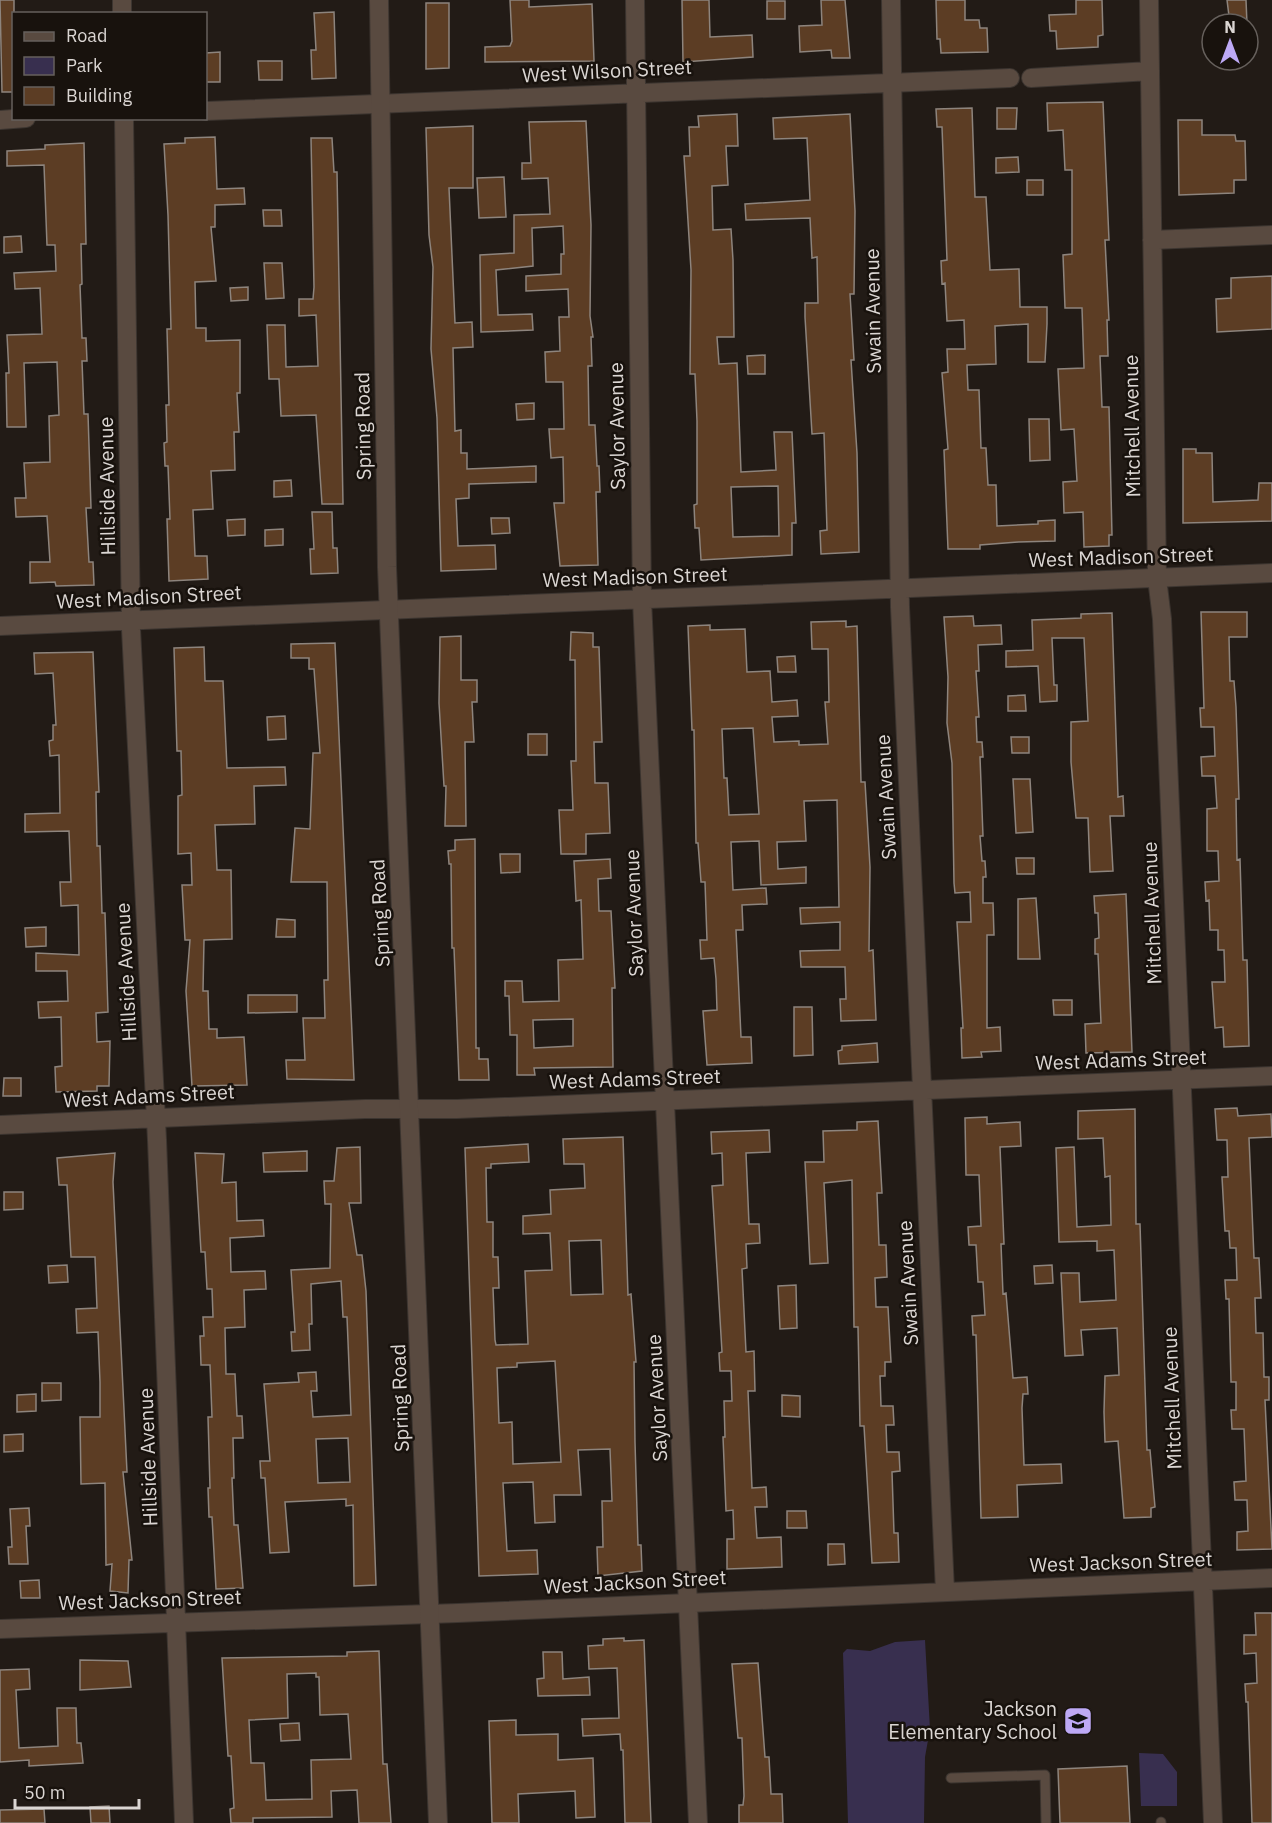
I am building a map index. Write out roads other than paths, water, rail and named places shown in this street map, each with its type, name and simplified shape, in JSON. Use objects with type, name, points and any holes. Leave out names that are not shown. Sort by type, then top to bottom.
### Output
[{"type":"street","name":"Spring Road","points":[[379,0],[389,610],[411,1109],[438,1823]]},
{"type":"street","name":"Saylor Avenue","points":[[635,0],[642,600],[698,1823]]},
{"type":"street","name":"Swain Avenue","points":[[891,0],[899,589],[945,1592]]},
{"type":"street","name":"Mitchell Avenue","points":[[1149,0],[1157,578],[1162,631],[1213,1823]]},
{"type":"street","points":[[1031,78],[1150,71]]},
{"type":"street","name":"West Wilson Street","points":[[207,111],[1010,78]]},
{"type":"street","name":"Hillside Avenue","points":[[124,120],[131,621],[156,1119],[178,1621],[184,1823]]},
{"type":"street","points":[[1152,240],[1272,236]]},
{"type":"street","name":"West Madison Street","points":[[0,626],[1272,573]]},
{"type":"street","name":"West Adams Street","points":[[0,1125],[1272,1076]]},
{"type":"street","name":"West Jackson Street","points":[[0,1629],[430,1614],[1272,1578]]},
{"type":"lane","points":[[951,1778],[1045,1774],[1046,1823]]},
{"type":"place","name":"Jackson Elementary School","points":[[1078,1721]]}]
